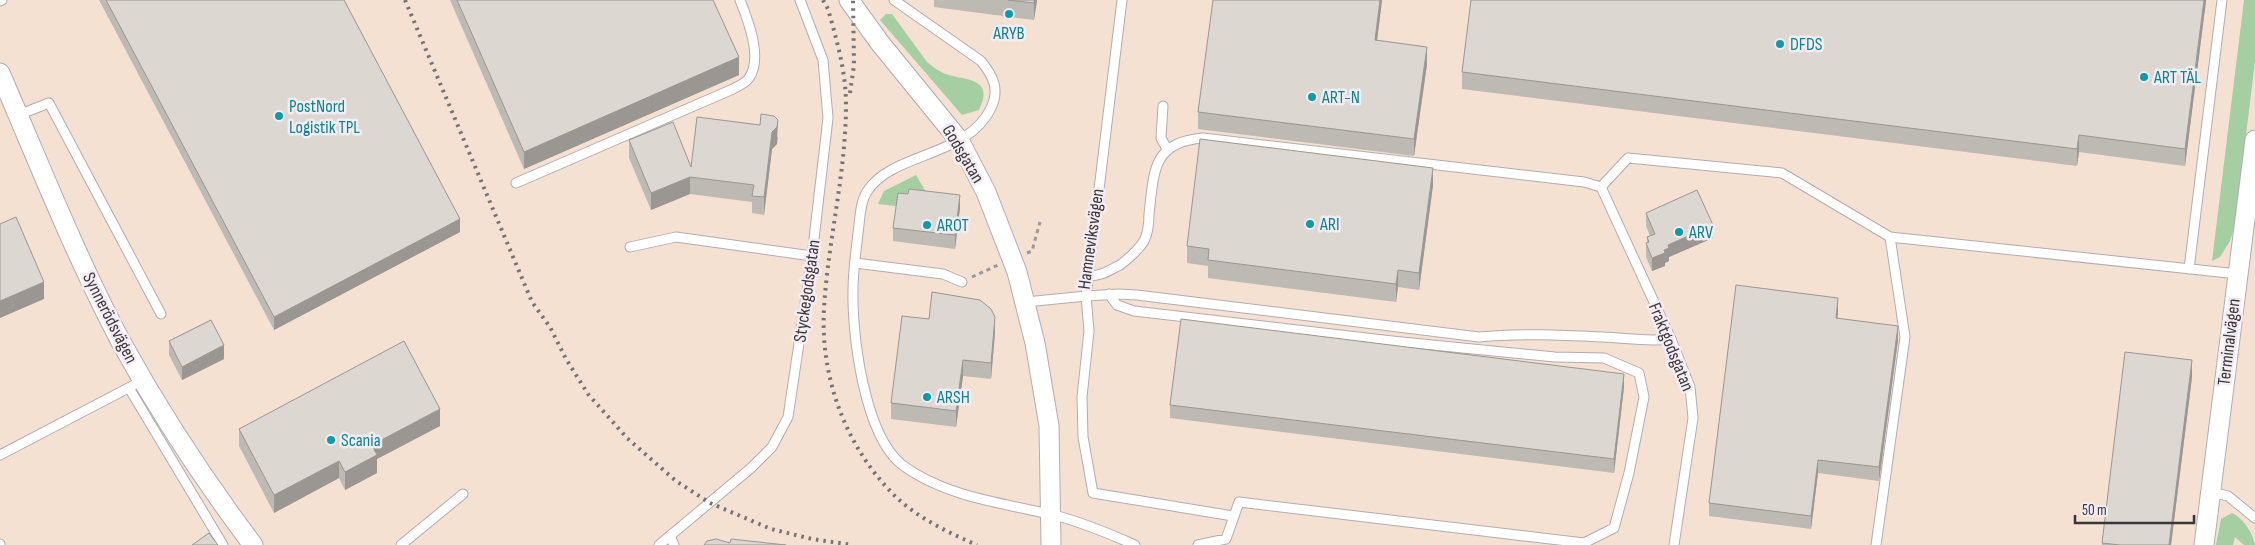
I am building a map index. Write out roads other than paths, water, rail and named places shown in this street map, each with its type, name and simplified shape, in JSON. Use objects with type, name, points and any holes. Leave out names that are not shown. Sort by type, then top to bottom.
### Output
[{"type":"street","name":"Godsgatan","points":[[849,0],[880,43],[959,140],[986,192],[1012,258],[1026,302]]},
{"type":"street","name":"Synnerödsvägen","points":[[0,73],[136,384],[253,545]]},
{"type":"street","name":"Terminalvägen","points":[[2204,545],[2238,274],[2250,216],[2255,140]]},
{"type":"street","points":[[1026,302],[1049,426],[1052,514],[1051,545]]},
{"type":"lane","points":[[516,183],[733,89],[748,80],[753,70],[754,53],[747,18],[740,0]]},
{"type":"lane","name":"Styckegodsgatan","points":[[659,545],[751,468],[780,435],[788,417],[793,394],[812,256],[828,118],[824,60],[800,0]]},
{"type":"lane","points":[[894,0],[981,61],[991,73],[996,85],[995,100],[988,116],[975,130],[959,140],[889,172],[875,181],[863,201],[852,290],[859,372],[874,418],[884,441],[901,463],[951,490],[1052,514],[1135,545]]},
{"type":"lane","name":"Hamneviksvägen","points":[[1026,302],[1086,296],[1122,0]]},
{"type":"lane","points":[[2189,269],[2222,0]]},
{"type":"lane","points":[[18,115],[49,103],[161,314]]},
{"type":"lane","points":[[1163,106],[1161,138],[1167,149]]},
{"type":"lane","points":[[1088,276],[1102,276],[1124,262],[1144,241],[1148,230],[1155,170],[1167,149],[1186,139],[1203,138],[1584,182],[1601,187],[1628,158],[1782,173],[1890,237],[2238,274]]},
{"type":"lane","name":"Fraktgodsgatan","points":[[1601,187],[1671,339],[1690,387],[1693,418],[1674,545]]},
{"type":"lane","points":[[630,247],[676,237],[812,256]]},
{"type":"lane","points":[[1876,545],[1905,337],[1890,237]]},
{"type":"lane","points":[[855,263],[943,274],[962,282]]},
{"type":"lane","points":[[1109,294],[1117,305],[1134,311],[1392,342],[1555,357],[1604,358],[1639,373],[1644,397],[1629,473],[1614,528],[1584,543],[1238,502],[1226,539],[1198,545]]},
{"type":"lane","points":[[1233,516],[1092,493],[1083,436],[1082,397],[1089,331],[1086,296],[1109,294],[1137,295],[1479,337],[1533,333],[1622,338],[1647,342],[1671,339]]},
{"type":"lane","points":[[0,454],[136,384],[222,545]]},
{"type":"lane","points":[[2211,492],[2228,496],[2255,518]]},
{"type":"lane","points":[[401,545],[463,494]]},
{"type":"lane","points":[[670,536],[674,545]]},
{"type":"railway","points":[[405,0],[532,302],[550,327],[566,359],[588,394],[627,438],[676,481],[710,503],[771,529],[812,539],[853,545]]},
{"type":"railway","points":[[823,0],[828,9],[835,33],[844,81],[846,105],[843,156],[824,308],[824,334],[832,386],[850,434],[878,478],[914,512],[945,530],[977,545]]},
{"type":"railway","points":[[850,93],[854,65],[853,0]]},
{"type":"place","name":"ARYB","points":[[1009,14]]},
{"type":"place","name":"DFDS","points":[[1780,44]]},
{"type":"place","name":"ART TÄL","points":[[2144,77]]},
{"type":"place","name":"ART-N","points":[[1312,97]]},
{"type":"place","name":"PostNord Logistik TPL","points":[[279,116]]},
{"type":"place","name":"ARI","points":[[1310,224]]},
{"type":"place","name":"AROT","points":[[927,225]]},
{"type":"place","name":"ARV","points":[[1679,232]]},
{"type":"place","name":"ARSH","points":[[927,397]]},
{"type":"place","name":"Scania","points":[[331,440]]}]
